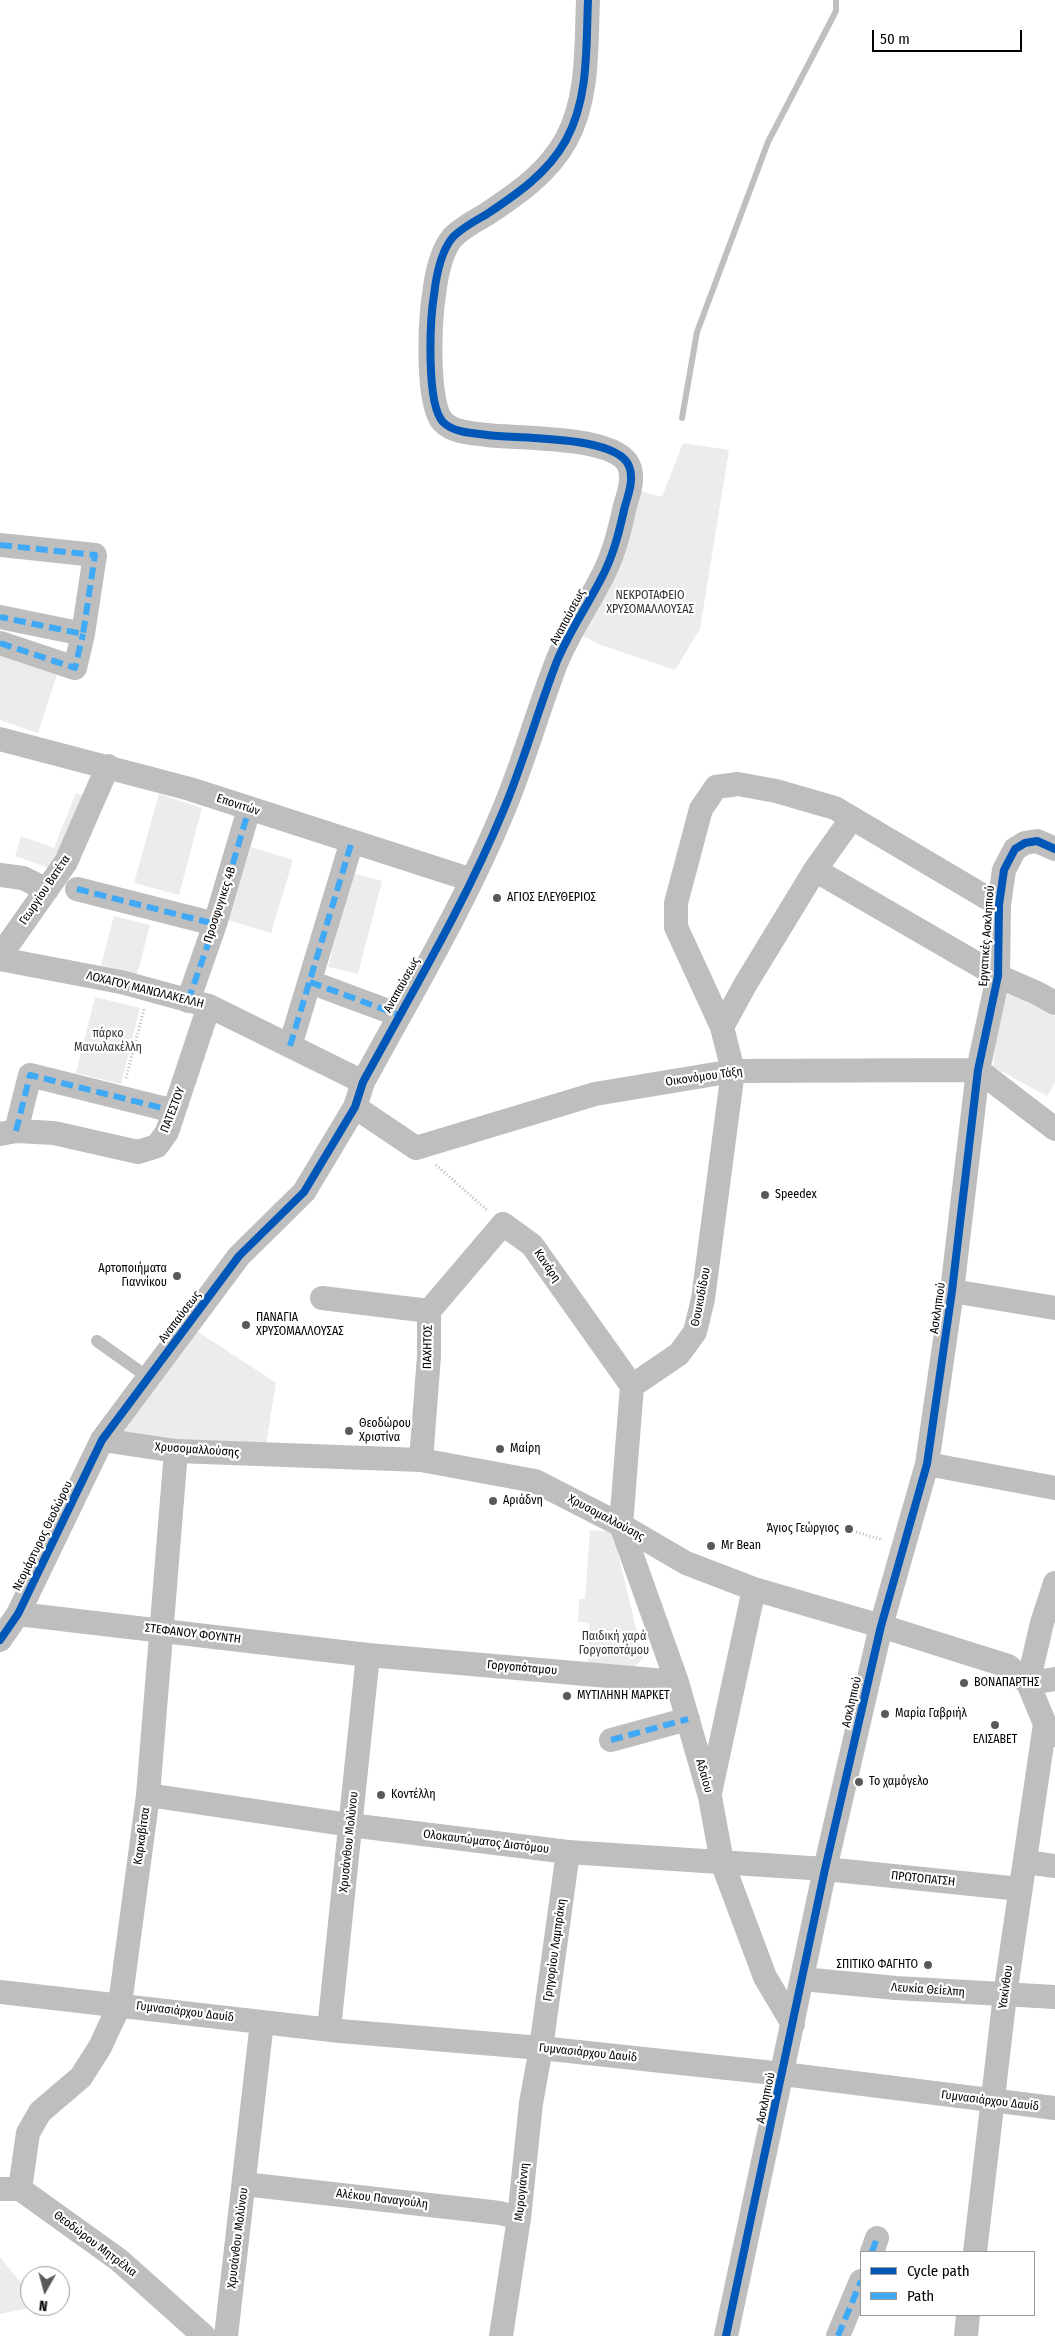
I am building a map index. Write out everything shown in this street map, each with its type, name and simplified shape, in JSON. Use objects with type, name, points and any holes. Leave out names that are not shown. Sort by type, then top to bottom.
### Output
[{"type":"street","name":"Αναπαύσεως","points":[[102,1440],[239,1256],[304,1192],[355,1107],[363,1082],[472,880],[505,808],[557,662],[574,624],[606,570],[615,546],[630,488],[631,471],[626,458],[614,450],[588,443],[517,438],[457,430],[444,424],[436,412],[432,396],[434,295],[444,251],[463,228],[524,189],[545,169],[564,143],[575,121],[584,80],[588,0]]},
{"type":"street","points":[[0,545],[96,555],[83,634],[75,668],[0,643]]},
{"type":"street","points":[[0,618],[83,634]]},
{"type":"street","name":"Επονιτών","points":[[0,739],[108,766],[472,880]]},
{"type":"street","name":"Γεωργίου Βατέτα","points":[[0,957],[66,862],[108,766]]},
{"type":"street","name":"Εργατικές Ασκληπιού","points":[[733,1071],[722,1027],[676,927],[676,903],[702,809],[716,787],[738,784],[776,790],[835,808],[999,904]]},
{"type":"street","name":"Προσφυγικες 4Β","points":[[198,1003],[215,924],[249,809]]},
{"type":"street","points":[[722,1027],[815,870],[852,818]]},
{"type":"street","points":[[290,1046],[352,841]]},
{"type":"street","name":"Εργατικές Ασκληπιού","points":[[978,1070],[998,976],[999,904],[1004,870],[1015,849],[1025,843],[1037,841],[1055,849]]},
{"type":"street","name":"Εργατικές Ασκληπιού","points":[[815,870],[998,976],[1037,992],[1055,1003]]},
{"type":"street","points":[[0,875],[23,878],[47,890]]},
{"type":"street","points":[[76,889],[215,924]]},
{"type":"street","name":"ΛΟΧΑΓΟΥ ΜΑΝΩΛΑΚΕΛΛΗ","points":[[0,957],[121,982],[198,1003],[363,1082]]},
{"type":"street","points":[[310,982],[399,1015]]},
{"type":"street","name":"ΠΑΤΕΣΤΟΥ","points":[[8,1133],[54,1133],[138,1152],[157,1146],[167,1132],[174,1111],[198,1003]]},
{"type":"street","points":[[978,1070],[1055,1129]]},
{"type":"street","name":"Οικονόμου Τάξη","points":[[416,1148],[595,1094],[733,1071],[978,1070]]},
{"type":"street","name":"Ασκληπιού","points":[[726,2336],[825,1869],[881,1626],[927,1464],[952,1291],[978,1070]]},
{"type":"street","name":"Θουκυδίδου","points":[[632,1386],[679,1354],[695,1332],[703,1299],[733,1071]]},
{"type":"street","points":[[8,1133],[30,1075],[121,1096],[174,1111]]},
{"type":"street","points":[[355,1107],[416,1148]]},
{"type":"street","points":[[429,1311],[503,1224]]},
{"type":"street","name":"Κανάρη","points":[[503,1224],[532,1245],[632,1386]]},
{"type":"street","points":[[952,1291],[1055,1308]]},
{"type":"street","name":"ΠΑΧΗΤΟΣ","points":[[322,1298],[429,1311],[429,1356],[421,1460]]},
{"type":"street","points":[[621,1525],[632,1386]]},
{"type":"street","name":"Χρυσομαλλούσης","points":[[102,1440],[176,1451],[421,1460],[535,1481],[621,1525],[686,1563],[754,1590],[881,1626],[1008,1666],[1028,1683],[1050,1730]]},
{"type":"street","name":"Νεομάρτυρος Θεοδώρου","points":[[0,1640],[18,1614],[102,1440]]},
{"type":"street","name":"Καρκαβίτσα","points":[[10,2189],[28,2133],[40,2112],[81,2077],[100,2048],[120,2004],[148,1795],[176,1451]]},
{"type":"street","points":[[927,1464],[1055,1488]]},
{"type":"street","name":"Αδαίου","points":[[621,1525],[677,1682],[710,1797],[722,1862],[765,1977],[792,2024]]},
{"type":"street","points":[[1055,1583],[1042,1623],[1028,1683],[1055,1679]]},
{"type":"street","points":[[710,1797],[754,1590]]},
{"type":"street","name":"ΣΤΕΦΑΝΟΥ ΦΟΥΝΤΗ","points":[[18,1614],[368,1655]]},
{"type":"street","name":"Γοργοπόταμου","points":[[368,1655],[677,1682]]},
{"type":"street","name":"Χρυσάνθου Μολύνου","points":[[329,2028],[368,1655]]},
{"type":"street","points":[[611,1740],[688,1719]]},
{"type":"street","name":"Υακίνθου","points":[[975,2251],[1005,1995],[1020,1889],[1050,1730]]},
{"type":"street","name":"Ολοκαυτώματος Διστόμου","points":[[148,1795],[350,1825],[568,1852],[825,1869]]},
{"type":"street","name":"Γρηγορίου Λαμπράκη","points":[[541,2048],[568,1852]]},
{"type":"street","points":[[1026,1862],[1055,1866]]},
{"type":"street","name":"ΠΡΩΤΟΠΑΤΣΗ","points":[[825,1869],[1020,1889]]},
{"type":"street","name":"Λευκία Θείελπη","points":[[802,1979],[1005,1995],[1055,1997]]},
{"type":"street","name":"Γυμνασιάρχου Δαυίδ","points":[[0,1992],[120,2004],[262,2022],[541,2048],[783,2074],[992,2102],[1055,2108]]},
{"type":"street","name":"Χρυσάνθου Μολύνου","points":[[226,2336],[262,2022]]},
{"type":"street","name":"Μυρογιάννη","points":[[501,2336],[520,2218],[531,2103],[541,2048]]},
{"type":"street","name":"Αλέκου Παναγούλη","points":[[244,2184],[500,2213],[520,2218]]},
{"type":"street","name":"Θεοδώρου Μητρέλια","points":[[10,2189],[119,2260],[204,2336]]},
{"type":"street","points":[[838,2336],[860,2283]]},
{"type":"street","points":[[966,2336],[968,2316]]},
{"type":"lane","points":[[97,1341],[149,1378]]},
{"type":"path","points":[[121,1096],[149,989]]},
{"type":"path","points":[[416,1148],[503,1224]]},
{"type":"path","points":[[856,1532],[903,1545]]},
{"type":"green space","name":"ΝΕΚΡΟΤΑΦΕΙΟ ΧΡΥΣΟΜΑΛΛΟΥΣΑΣ","points":[[683,443],[729,450],[700,629],[675,670],[598,644],[578,633],[630,488],[662,497]]},
{"type":"green space","points":[[0,652],[58,671],[38,733],[0,720]]},
{"type":"green space","points":[[76,793],[83,795],[54,870],[15,856],[21,836],[54,848]]},
{"type":"green space","points":[[159,794],[202,808],[179,895],[134,883]]},
{"type":"green space","points":[[251,847],[293,860],[271,933],[228,920]]},
{"type":"green space","points":[[352,873],[382,881],[358,974],[328,967]]},
{"type":"green space","points":[[114,916],[150,925],[137,975],[101,965]]},
{"type":"green space","points":[[1000,990],[1019,991],[1055,1017],[1055,1083],[1047,1096],[993,1067]]},
{"type":"green space","name":"πάρκο Μανωλακέλλη","points":[[95,997],[140,1008],[121,1084],[76,1073]]},
{"type":"green space","points":[[194,1329],[276,1383],[265,1451],[111,1434]]},
{"type":"green space","name":"Παιδική χαρά Γοργοποτάμου","points":[[590,1530],[613,1532],[643,1658],[630,1671],[588,1668],[589,1623],[578,1622],[579,1599],[585,1599]]},
{"type":"green space","points":[[0,2257],[20,2282],[20,2310],[0,2314]]},
{"type":"waterway","points":[[682,418],[697,332],[768,142],[836,11],[836,0]]},
{"type":"marked path","points":[[0,545],[95,555],[83,634],[0,617]]},
{"type":"marked path","points":[[0,643],[75,668],[83,634]]},
{"type":"marked path","points":[[188,1001],[215,924],[249,809]]},
{"type":"marked path","points":[[290,1046],[352,841]]},
{"type":"marked path","points":[[77,889],[215,924]]},
{"type":"marked path","points":[[310,982],[399,1015]]},
{"type":"marked path","points":[[16,1131],[30,1075],[174,1111]]},
{"type":"marked path","points":[[611,1740],[688,1719]]},
{"type":"marked path","points":[[872,2251],[877,2238]]},
{"type":"marked path","points":[[838,2336],[860,2283]]},
{"type":"cycle path","points":[[0,1640],[18,1614],[102,1440],[239,1256],[304,1192],[355,1107],[363,1082],[437,947],[489,844],[525,754],[557,661],[612,555],[631,481],[629,466],[621,456],[606,449],[565,440],[487,435],[464,432],[447,426],[438,412],[434,398],[431,361],[431,323],[435,288],[445,249],[453,237],[461,230],[509,199],[541,173],[559,152],[573,124],[583,90],[588,0]]},
{"type":"cycle path","points":[[726,2336],[825,1869],[881,1626],[927,1464],[952,1291],[978,1070],[998,976],[999,905],[1004,870],[1015,849],[1025,843],[1037,841],[1055,849]]},
{"type":"place","name":"ΑΓΙΟΣ ΕΛΕΥΘΕΡΙΟΣ","points":[[497,898]]},
{"type":"place","name":"Speedex","points":[[765,1195]]},
{"type":"place","name":"Αρτοποιήματα Γιαννίκου","points":[[177,1276]]},
{"type":"place","name":"ΠΑΝΑΓΙΑ ΧΡΥΣΟΜΑΛΛΟΥΣΑΣ","points":[[246,1325]]},
{"type":"place","name":"Θεοδώρου Χριστίνα","points":[[349,1431]]},
{"type":"place","name":"Μαίρη","points":[[500,1449]]},
{"type":"place","name":"Αριάδνη","points":[[493,1501]]},
{"type":"place","name":"Άγιος Γεώργιος","points":[[849,1529]]},
{"type":"place","name":"Mr Bean","points":[[711,1546]]},
{"type":"place","name":"ΒΟΝΑΠΑΡΤΗΣ","points":[[964,1683]]},
{"type":"place","name":"ΜΥΤΙΛΗΝΗ ΜΑΡΚΕΤ","points":[[567,1696]]},
{"type":"place","name":"Μαρία Γαβριήλ","points":[[885,1714]]},
{"type":"place","name":"ΕΛΙΣΑΒΕΤ","points":[[995,1725]]},
{"type":"place","name":"Το χαμόγελο","points":[[859,1782]]},
{"type":"place","name":"Κοντέλλη","points":[[381,1795]]},
{"type":"place","name":"ΣΠΙΤΙΚΟ ΦΑΓΗΤΟ","points":[[928,1965]]}]
